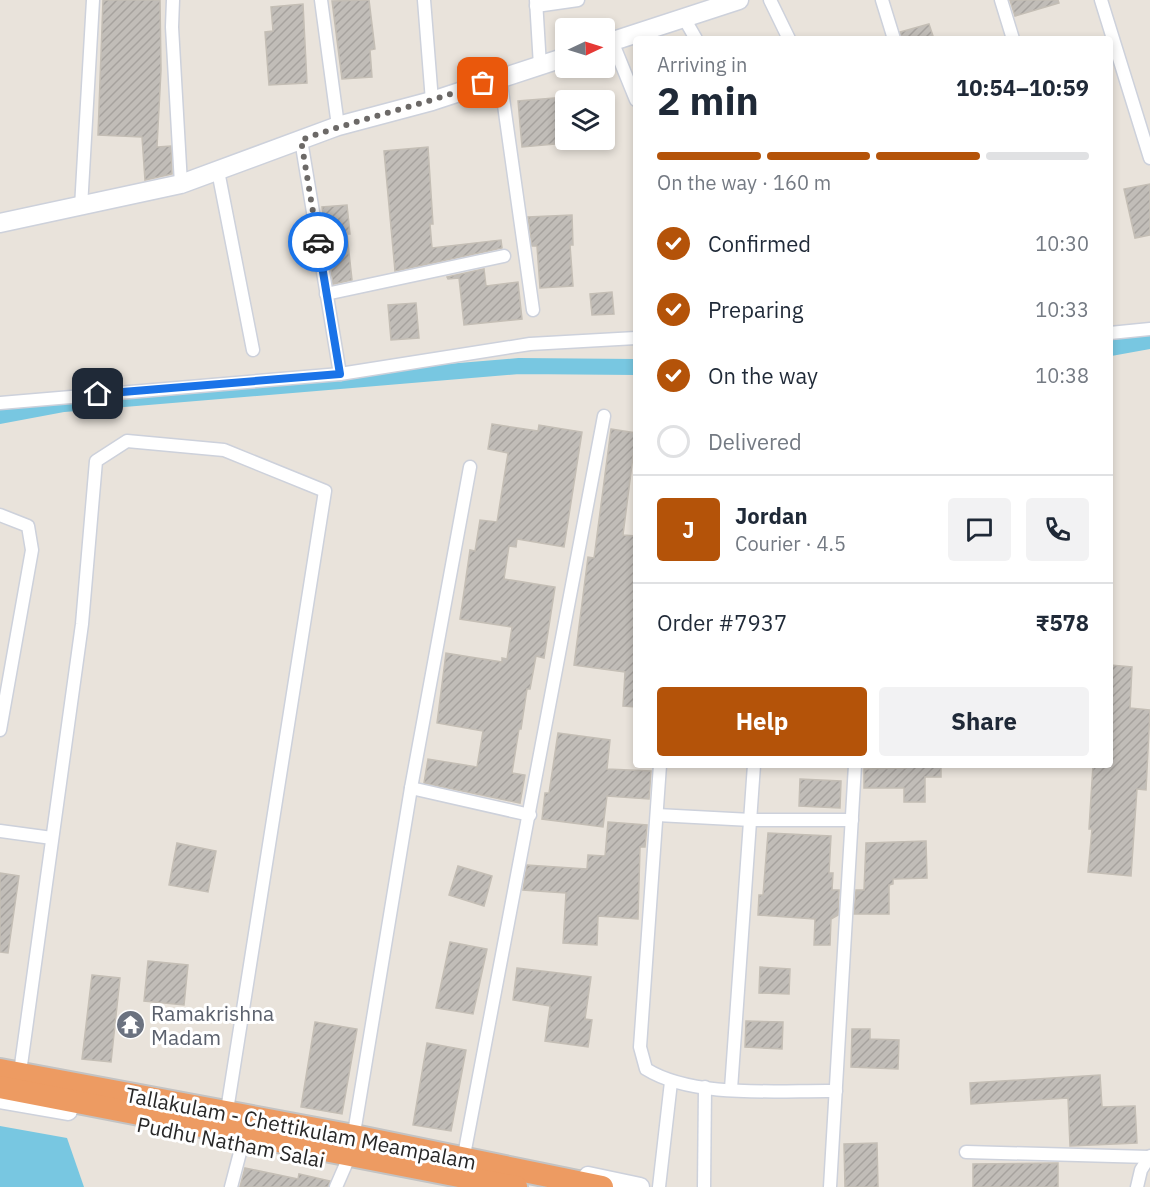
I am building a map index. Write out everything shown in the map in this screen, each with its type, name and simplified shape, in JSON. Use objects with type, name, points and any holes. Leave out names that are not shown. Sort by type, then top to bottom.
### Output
[{"type":"highway","name":"Tallakulam - Chettikulam Meampalam","points":[[11,1068],[602,1187]]},
{"type":"highway","name":"Tallakulam - Chettikulam Meampalam","points":[[0,1087],[516,1187]]},
{"type":"main road","points":[[615,39],[693,10],[739,0]]},
{"type":"main road","points":[[0,223],[181,184],[338,126],[432,101],[555,61]]},
{"type":"main road","name":"Pudhu Natham Salai","points":[[0,1062],[11,1068],[355,1127],[640,1187]]},
{"type":"main road","name":"Pudhu Natham Salai","points":[[0,1099],[451,1186]]},
{"type":"street","points":[[81,207],[93,0]]},
{"type":"street","points":[[173,0],[172,27],[181,184]]},
{"type":"street","points":[[321,0],[338,126]]},
{"type":"street","points":[[424,0],[432,101]]},
{"type":"street","points":[[540,66],[536,3],[578,0]]},
{"type":"street","points":[[770,0],[788,36]]},
{"type":"street","points":[[882,0],[893,36]]},
{"type":"street","points":[[1001,0],[1012,36]]},
{"type":"street","points":[[1101,0],[1112,36]]},
{"type":"street","points":[[693,10],[696,36]]},
{"type":"street","points":[[1113,39],[1150,158]]},
{"type":"street","points":[[615,56],[633,94]]},
{"type":"street","points":[[500,77],[533,310]]},
{"type":"street","points":[[301,140],[340,374]]},
{"type":"street","points":[[218,171],[253,350]]},
{"type":"street","points":[[326,294],[504,256]]},
{"type":"street","points":[[1113,333],[1150,329]]},
{"type":"street","points":[[0,403],[340,374],[530,344],[633,338]]},
{"type":"street","points":[[465,1150],[604,416]]},
{"type":"street","points":[[11,1068],[52,838],[82,624],[96,461],[127,441],[224,450],[325,490],[228,1104]]},
{"type":"street","points":[[355,1127],[411,788],[470,467]]},
{"type":"street","points":[[0,515],[28,526],[32,550],[0,730]]},
{"type":"street","points":[[660,768],[640,1047],[646,1070],[671,1082],[705,1087],[836,1091]]},
{"type":"street","points":[[731,1089],[754,768]]},
{"type":"street","points":[[830,1187],[855,768]]},
{"type":"street","points":[[411,788],[530,815]]},
{"type":"street","points":[[657,815],[751,820],[852,820]]},
{"type":"street","points":[[0,831],[52,838]]},
{"type":"street","points":[[659,1187],[671,1082]]},
{"type":"street","points":[[704,1187],[705,1087]]},
{"type":"street","points":[[231,1187],[242,1145]]},
{"type":"street","points":[[966,1152],[1149,1156],[1141,1170],[1137,1187]]},
{"type":"street","points":[[336,1187],[346,1164]]},
{"type":"water","points":[[0,1126],[67,1138],[84,1187],[0,1187]]},
{"type":"building","points":[[103,0],[160,0],[161,70],[157,147],[171,146],[172,174],[145,180],[142,137],[98,135]]},
{"type":"building","points":[[369,0],[375,49],[370,50],[372,77],[342,79],[332,1]]},
{"type":"building","points":[[1010,0],[1058,0],[1059,3],[1015,16]]},
{"type":"building","points":[[303,4],[307,83],[269,85],[265,32],[273,31],[271,7]]},
{"type":"building","points":[[929,24],[933,36],[901,36],[900,32]]},
{"type":"building","points":[[555,98],[555,144],[522,147],[518,101]]},
{"type":"building","points":[[428,147],[433,224],[430,224],[432,248],[501,240],[502,248],[395,271],[384,151]]},
{"type":"building","points":[[1150,184],[1150,235],[1135,238],[1124,189]]},
{"type":"building","points":[[347,205],[350,234],[347,234],[352,280],[333,284],[322,207]]},
{"type":"building","points":[[572,215],[573,245],[570,245],[573,286],[540,288],[537,246],[532,246],[528,217]]},
{"type":"building","points":[[484,269],[486,286],[518,282],[522,319],[464,325],[459,278],[448,279],[447,277]]},
{"type":"building","points":[[612,292],[614,314],[592,315],[590,294]]},
{"type":"building","points":[[416,303],[419,338],[391,340],[388,305]]},
{"type":"building","points":[[492,424],[538,431],[539,425],[582,432],[564,547],[517,539],[516,547],[509,546],[504,579],[555,587],[544,658],[536,656],[530,689],[527,689],[521,729],[519,729],[512,773],[525,775],[520,803],[424,783],[428,759],[477,767],[483,731],[437,723],[446,653],[502,662],[502,658],[507,659],[512,627],[460,619],[470,550],[475,551],[480,520],[497,522],[508,453],[488,449]]},
{"type":"building","points":[[611,429],[633,433],[633,457],[623,535],[633,536],[633,707],[623,706],[625,672],[574,665],[588,557],[594,558]]},
{"type":"building","points":[[1113,665],[1132,667],[1130,708],[1150,710],[1146,790],[1137,789],[1131,876],[1088,872],[1092,829],[1089,829],[1093,768],[1113,768]]},
{"type":"building","points":[[558,733],[610,740],[607,769],[651,771],[649,799],[607,796],[603,827],[542,819],[545,793],[549,793]]},
{"type":"building","points":[[941,768],[941,777],[925,777],[925,802],[904,802],[904,788],[864,788],[864,769]]},
{"type":"building","points":[[800,779],[841,781],[840,808],[799,806]]},
{"type":"building","points":[[608,822],[647,825],[645,847],[640,847],[638,919],[598,916],[597,945],[563,943],[566,893],[523,890],[527,865],[587,869],[588,855],[605,856]]},
{"type":"building","points":[[768,833],[831,836],[829,873],[833,873],[832,890],[839,890],[838,915],[831,919],[830,945],[814,945],[815,919],[758,915],[759,895],[763,895]]},
{"type":"building","points":[[926,841],[927,878],[893,879],[893,884],[889,885],[889,914],[854,914],[856,890],[864,890],[866,843]]},
{"type":"building","points":[[177,843],[216,851],[208,892],[169,885]]},
{"type":"building","points":[[458,866],[492,876],[484,906],[449,895]]},
{"type":"building","points":[[0,873],[19,876],[8,953],[0,952]]},
{"type":"building","points":[[450,942],[487,949],[473,1014],[436,1008]]},
{"type":"building","points":[[148,961],[188,965],[184,1005],[144,1001]]},
{"type":"building","points":[[760,967],[790,969],[789,994],[759,993]]},
{"type":"building","points":[[517,968],[591,977],[585,1019],[592,1020],[588,1047],[545,1041],[550,1006],[513,1000]]},
{"type":"building","points":[[92,975],[120,978],[111,1062],[82,1059]]},
{"type":"building","points":[[746,1021],[783,1022],[782,1049],[745,1047]]},
{"type":"building","points":[[315,1022],[357,1029],[342,1114],[301,1107]]},
{"type":"building","points":[[852,1029],[870,1029],[870,1039],[899,1040],[898,1069],[851,1067]]},
{"type":"building","points":[[427,1043],[466,1050],[451,1131],[413,1125]]},
{"type":"building","points":[[1100,1075],[1102,1107],[1135,1106],[1137,1143],[1070,1146],[1068,1098],[971,1104],[970,1083]]},
{"type":"building","points":[[877,1143],[878,1187],[845,1187],[844,1144]]},
{"type":"building","points":[[1058,1163],[1058,1187],[973,1187],[973,1164]]},
{"type":"building","points":[[245,1168],[298,1179],[299,1174],[330,1181],[328,1187],[240,1187]]},
{"type":"waterway","points":[[1113,347],[1150,341]]},
{"type":"waterway","points":[[0,416],[64,404],[519,366],[633,367]]},
{"type":"way so far","points":[[318,242],[301,140],[338,126],[432,101],[483,83]]},
{"type":"place","name":"Ramakrishna Madam","points":[[130,1025]]},
{"type":"route","points":[[98,394],[340,374],[318,242]]}]
